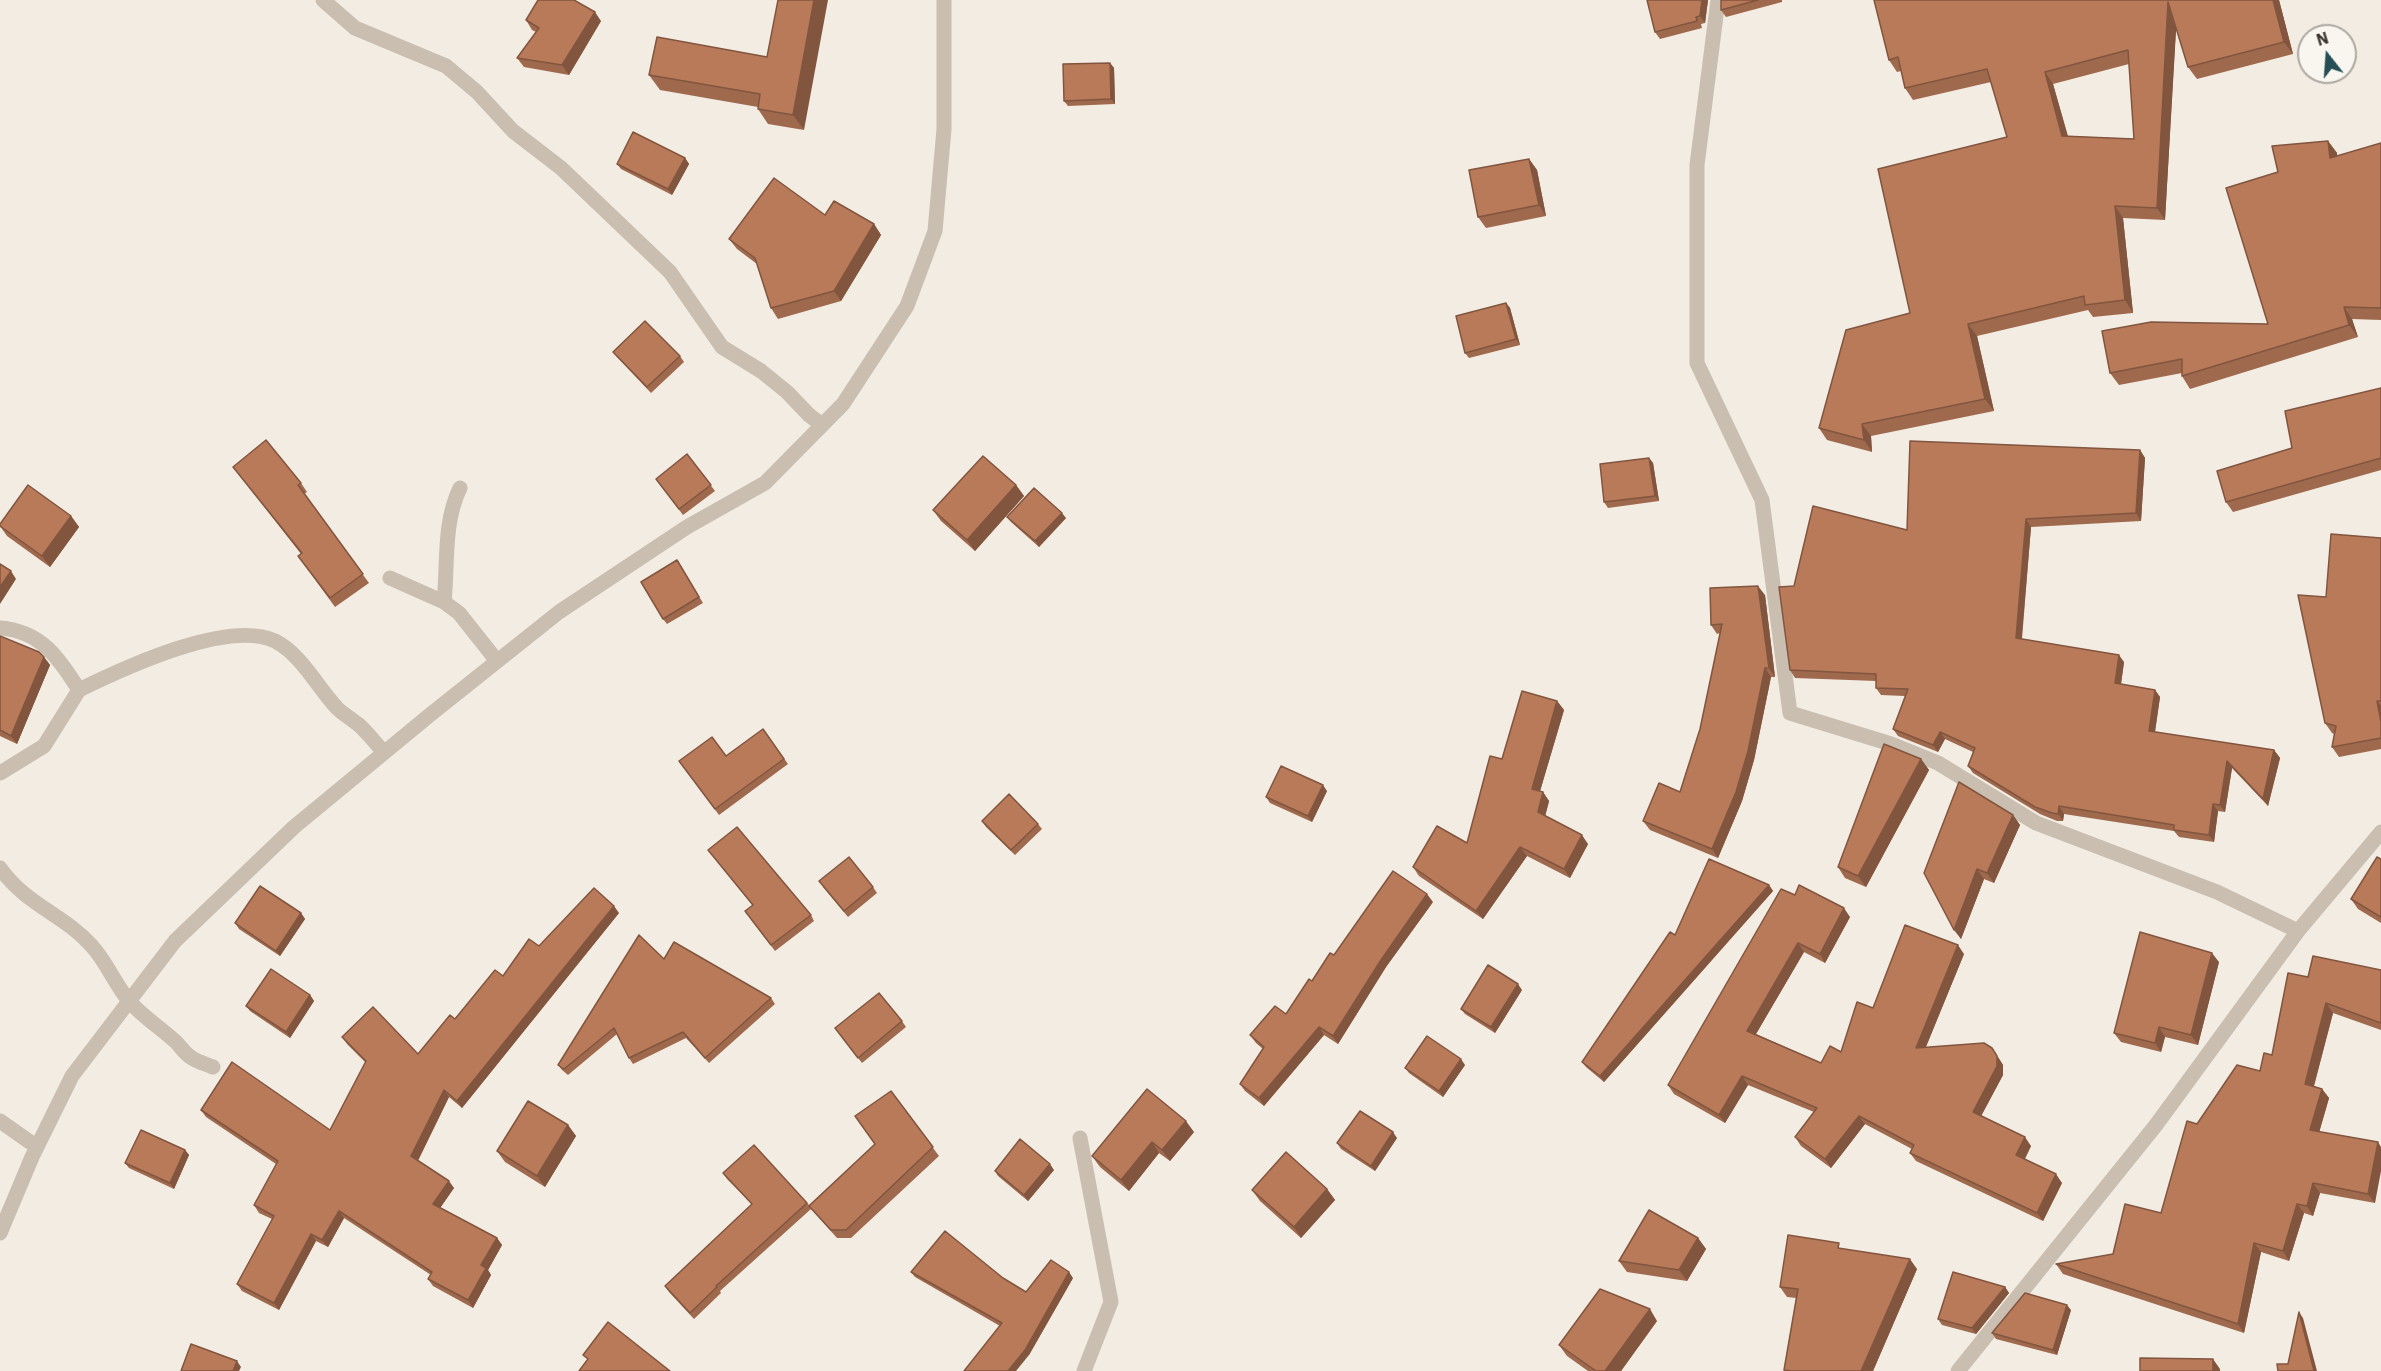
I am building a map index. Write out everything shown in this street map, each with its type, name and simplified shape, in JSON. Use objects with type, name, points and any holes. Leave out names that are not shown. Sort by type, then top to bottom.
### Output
[{"type":"street","points":[[323,0],[355,28],[446,66],[477,92],[513,130],[561,168],[670,272],[722,347],[761,371],[788,392],[809,416],[822,425]]},
{"type":"street","points":[[0,1233],[37,1147],[72,1076],[175,941],[294,827],[497,661],[568,605],[687,527],[765,483],[843,404],[907,306],[935,231],[944,129],[944,0]]},
{"type":"street","points":[[1718,0],[1697,165],[1697,363],[1762,500],[1790,713],[1891,744],[1938,763],[2036,823],[2217,892],[2298,931]]},
{"type":"street","points":[[444,602],[449,525],[454,500],[460,488]]},
{"type":"street","points":[[390,578],[444,602],[459,613],[497,661]]},
{"type":"street","points":[[0,628],[17,629],[50,648],[79,690]]},
{"type":"street","points":[[0,773],[44,746],[79,690],[167,653],[207,641],[246,634],[276,642],[302,663],[339,710],[359,726],[384,752]]},
{"type":"street","points":[[1958,1371],[2156,1125],[2298,931],[2381,832]]},
{"type":"street","points":[[0,868],[9,881],[27,898],[70,926],[91,945],[130,1001],[190,1057],[213,1067]]},
{"type":"street","points":[[0,1121],[37,1147]]},
{"type":"street","points":[[1080,1138],[1111,1302],[1084,1371]]},
{"type":"building","points":[[538,0],[574,0],[595,12],[562,65],[517,58],[539,28],[526,20]]},
{"type":"building","points":[[778,0],[814,0],[793,115],[758,109],[760,94],[649,75],[657,37],[767,57]]},
{"type":"building","points":[[1647,0],[1702,0],[1700,16],[1696,17],[1697,21],[1655,32]]},
{"type":"building","points":[[1721,0],[1758,0],[1721,10]]},
{"type":"building","points":[[1874,0],[2273,0],[2284,42],[2188,67],[2168,2],[2157,208],[2115,206],[2125,300],[2085,305],[2084,296],[1968,324],[1985,399],[1862,424],[1864,440],[1819,428],[1846,330],[1910,313],[1878,169],[2007,137],[1987,69],[1905,88],[1898,57],[1889,60]],"holes":[[[2128,50],[2134,139],[2062,136],[2045,72]]]},
{"type":"building","points":[[1110,63],[1111,99],[1064,101],[1063,64]]},
{"type":"building","points":[[633,132],[685,158],[668,189],[617,164]]},
{"type":"building","points":[[2328,141],[2330,158],[2381,143],[2381,308],[2344,307],[2349,325],[2182,376],[2182,359],[2110,373],[2102,331],[2151,322],[2268,324],[2226,188],[2278,172],[2272,146]]},
{"type":"building","points":[[1529,159],[1539,205],[1478,217],[1469,170]]},
{"type":"building","points":[[774,178],[825,215],[834,201],[874,224],[834,291],[771,308],[755,258],[729,239]]},
{"type":"building","points":[[1506,303],[1516,339],[1465,353],[1456,316]]},
{"type":"building","points":[[645,321],[680,356],[647,387],[613,352]]},
{"type":"building","points":[[2381,388],[2381,458],[2226,502],[2217,471],[2292,448],[2285,411]]},
{"type":"building","points":[[266,440],[301,483],[298,485],[363,574],[330,598],[298,556],[302,553],[233,467]]},
{"type":"building","points":[[1910,441],[2140,450],[2136,513],[2026,519],[2016,638],[2119,655],[2115,683],[2155,690],[2149,731],[2274,750],[2263,799],[2227,761],[2220,805],[2213,804],[2209,835],[2174,830],[2174,825],[2059,806],[2058,814],[2052,813],[2035,807],[1968,766],[1975,748],[1940,732],[1933,745],[1893,729],[1908,689],[1876,688],[1876,674],[1790,670],[1779,587],[1794,586],[1813,506],[1907,530]]},
{"type":"building","points":[[687,454],[711,485],[679,509],[656,479]]},
{"type":"building","points":[[983,456],[1016,485],[967,540],[933,510]]},
{"type":"building","points":[[1649,458],[1655,496],[1604,502],[1600,464]]},
{"type":"building","points":[[28,485],[71,516],[42,556],[0,526]]},
{"type":"building","points":[[1034,488],[1062,513],[1035,541],[1007,517]]},
{"type":"building","points":[[2331,534],[2381,538],[2381,701],[2377,701],[2381,738],[2332,747],[2336,726],[2325,723],[2298,595],[2326,597]]},
{"type":"building","points":[[677,560],[699,597],[663,619],[641,582]]},
{"type":"building","points":[[0,564],[11,571],[0,587]]},
{"type":"building","points":[[1758,586],[1769,668],[1765,668],[1748,751],[1736,792],[1712,849],[1643,821],[1659,783],[1680,792],[1700,729],[1722,624],[1711,625],[1710,588]]},
{"type":"building","points":[[0,636],[39,652],[44,657],[11,736],[0,730]]},
{"type":"building","points":[[1522,691],[1557,701],[1532,789],[1543,792],[1538,812],[1582,835],[1564,869],[1520,847],[1476,911],[1413,867],[1437,826],[1467,843],[1490,756],[1502,759]]},
{"type":"building","points":[[763,729],[784,759],[715,809],[679,761],[712,737],[726,756]]},
{"type":"building","points":[[1884,744],[1921,759],[1858,876],[1838,867]]},
{"type":"building","points":[[1281,766],[1323,785],[1308,816],[1266,797]]},
{"type":"building","points":[[1959,782],[2013,815],[1987,873],[1977,869],[1954,930],[1924,873]]},
{"type":"building","points":[[1009,794],[1038,824],[1011,850],[982,821]]},
{"type":"building","points":[[737,827],[811,915],[771,945],[745,911],[753,905],[708,850]]},
{"type":"building","points":[[849,857],[873,887],[844,911],[819,881]]},
{"type":"building","points":[[2377,857],[2381,859],[2381,917],[2351,899]]},
{"type":"building","points":[[1709,859],[1769,885],[1600,1076],[1582,1062],[1670,932],[1675,935]]},
{"type":"building","points":[[1393,871],[1427,894],[1381,960],[1333,1036],[1319,1027],[1259,1098],[1240,1084],[1264,1047],[1250,1035],[1275,1006],[1286,1014],[1309,979],[1312,981],[1330,953],[1334,955]]},
{"type":"building","points":[[1799,885],[1844,908],[1820,954],[1798,943],[1747,1031],[1821,1063],[1830,1046],[1841,1052],[1857,1002],[1873,1008],[1905,925],[1958,945],[1916,1048],[1984,1043],[1992,1048],[1997,1056],[1997,1066],[1973,1112],[2025,1137],[2016,1155],[2056,1174],[2037,1213],[1910,1153],[1914,1145],[1859,1116],[1825,1159],[1795,1137],[1817,1108],[1742,1076],[1719,1115],[1668,1085],[1781,889],[1795,895]]},
{"type":"building","points":[[260,886],[301,913],[276,951],[235,923]]},
{"type":"building","points":[[594,888],[614,906],[457,1101],[444,1090],[411,1156],[449,1181],[433,1204],[497,1238],[481,1265],[486,1268],[468,1300],[428,1279],[432,1272],[339,1211],[322,1240],[311,1234],[274,1303],[237,1284],[274,1216],[254,1205],[278,1161],[201,1110],[232,1062],[330,1130],[366,1061],[342,1037],[373,1007],[418,1054],[450,1015],[455,1019],[495,970],[503,976],[529,939],[539,946]]},
{"type":"building","points":[[2140,932],[2212,953],[2191,1035],[2159,1027],[2155,1043],[2114,1033]]},
{"type":"building","points":[[639,935],[664,959],[674,942],[771,998],[705,1058],[683,1032],[629,1058],[614,1028],[564,1069],[558,1065]]},
{"type":"building","points":[[2313,956],[2381,970],[2381,1023],[2326,1003],[2305,1084],[2322,1089],[2310,1130],[2378,1142],[2368,1194],[2313,1183],[2307,1206],[2297,1204],[2283,1251],[2254,1243],[2238,1324],[2056,1264],[2113,1254],[2125,1204],[2161,1213],[2187,1121],[2197,1124],[2237,1065],[2260,1071],[2264,1053],[2272,1055],[2288,973],[2308,977]]},
{"type":"building","points":[[1488,965],[1518,984],[1491,1027],[1461,1009]]},
{"type":"building","points":[[271,969],[310,995],[286,1032],[246,1006]]},
{"type":"building","points":[[879,993],[902,1021],[858,1058],[835,1028]]},
{"type":"building","points":[[1427,1036],[1461,1059],[1439,1091],[1405,1068]]},
{"type":"building","points":[[1147,1089],[1186,1121],[1162,1150],[1152,1142],[1121,1180],[1092,1156]]},
{"type":"building","points":[[891,1091],[933,1147],[846,1230],[831,1230],[809,1206],[875,1144],[855,1116]]},
{"type":"building","points":[[528,1101],[568,1125],[537,1176],[497,1151]]},
{"type":"building","points":[[1360,1111],[1393,1132],[1371,1166],[1337,1143]]},
{"type":"building","points":[[141,1130],[185,1150],[170,1183],[125,1163]]},
{"type":"building","points":[[1020,1139],[1050,1164],[1024,1195],[995,1171]]},
{"type":"building","points":[[754,1145],[807,1203],[716,1286],[690,1313],[665,1286],[752,1204],[723,1173]]},
{"type":"building","points":[[1286,1152],[1327,1189],[1294,1227],[1252,1190]]},
{"type":"building","points":[[1649,1210],[1698,1238],[1679,1270],[1619,1261]]},
{"type":"building","points":[[945,1231],[1003,1278],[1026,1292],[1051,1260],[1069,1272],[1025,1350],[1008,1371],[964,1371],[1002,1323],[911,1272]]},
{"type":"building","points":[[1788,1235],[1839,1243],[1838,1248],[1910,1259],[1861,1371],[1784,1370],[1798,1289],[1780,1287]]},
{"type":"building","points":[[1953,1272],[2005,1287],[1972,1328],[1938,1319]]},
{"type":"building","points":[[1600,1289],[1650,1309],[1605,1371],[1596,1371],[1559,1345]]},
{"type":"building","points":[[2025,1293],[2067,1305],[2053,1350],[1992,1333]]},
{"type":"building","points":[[2299,1312],[2314,1371],[2278,1371],[2277,1364],[2288,1364]]},
{"type":"building","points":[[608,1322],[670,1371],[579,1371],[588,1359],[583,1355]]},
{"type":"building","points":[[191,1344],[237,1361],[233,1371],[181,1371]]},
{"type":"building","points":[[2140,1358],[2213,1359],[2213,1371],[2140,1371]]}]
